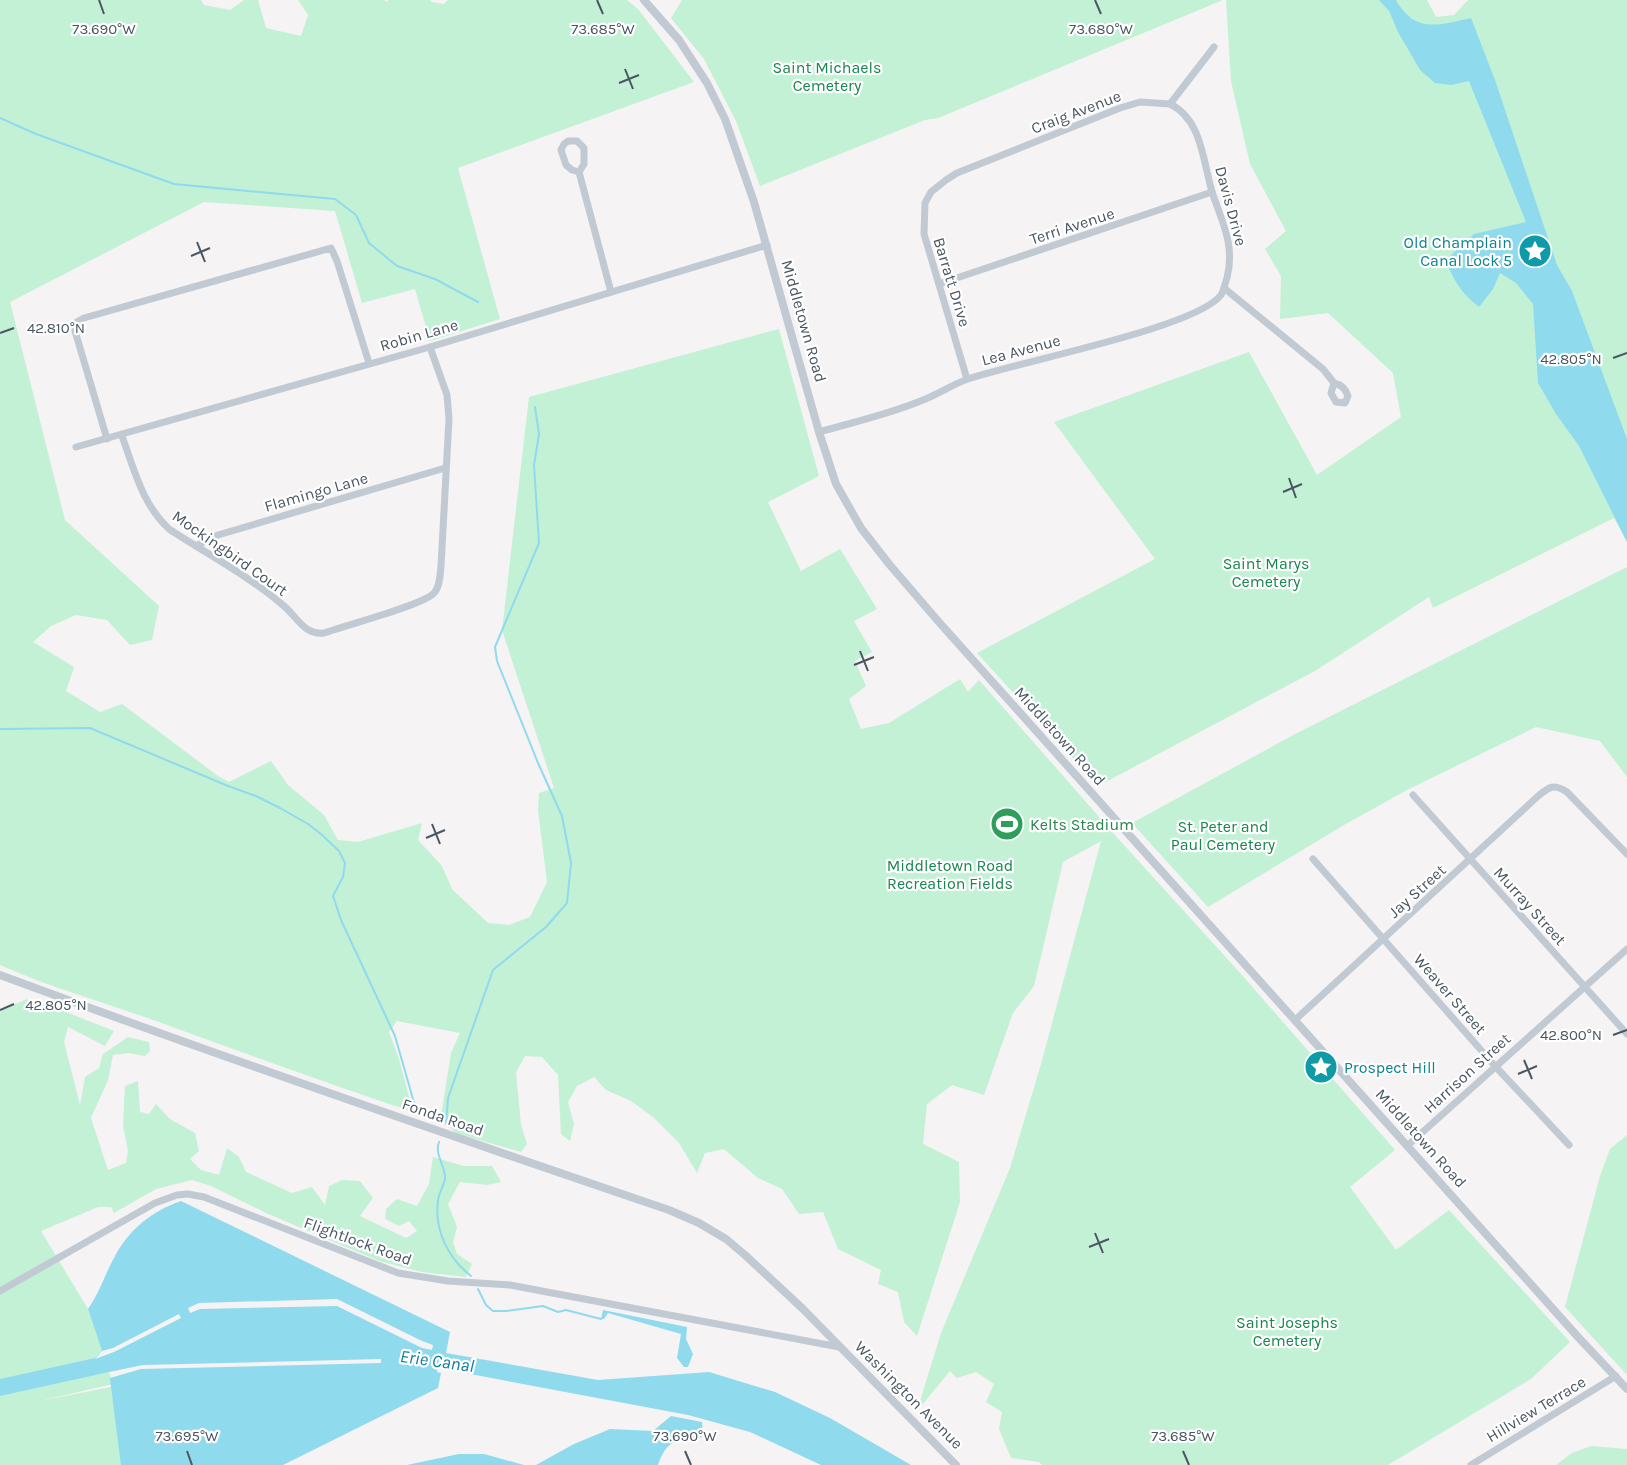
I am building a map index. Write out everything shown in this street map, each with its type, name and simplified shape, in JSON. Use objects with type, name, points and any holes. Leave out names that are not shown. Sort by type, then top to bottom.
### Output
[{"type":"street","name":"Middletown Road","points":[[644,0],[679,40],[707,83],[725,119],[754,202],[819,432],[836,484],[861,528],[889,564],[1407,1146],[1627,1389]]},
{"type":"street","points":[[1170,104],[1214,47]]},
{"type":"street","name":"Craig Avenue","points":[[932,192],[957,173],[1120,108],[1140,102],[1170,104]]},
{"type":"street","name":"Davis Drive","points":[[1170,104],[1179,108],[1192,123],[1229,240],[1231,262],[1224,288]]},
{"type":"street","points":[[579,172],[572,170],[564,160],[561,150],[568,141],[577,141],[584,148],[584,164],[579,172],[611,292]]},
{"type":"street","name":"Barratt Drive","points":[[932,192],[923,211],[924,234],[967,379]]},
{"type":"street","name":"Terri Avenue","points":[[939,284],[1212,192]]},
{"type":"street","name":"Robin Lane","points":[[76,447],[122,436],[430,347],[767,245]]},
{"type":"street","points":[[106,439],[75,331],[75,323],[84,318],[331,248],[369,363]]},
{"type":"street","points":[[1224,288],[1323,369],[1334,383]]},
{"type":"street","name":"Lea Avenue","points":[[819,432],[922,401],[967,379],[1185,317],[1215,301],[1224,288]]},
{"type":"street","name":"Mockingbird Court","points":[[122,436],[143,494],[159,519],[257,586],[285,607],[306,629],[314,634],[324,633],[416,603],[432,596],[436,591],[441,566],[448,405],[430,347]]},
{"type":"street","name":"Flamingo Lane","points":[[196,546],[218,535],[445,468]]},
{"type":"street","name":"Jay Street","points":[[1295,1020],[1537,797],[1551,787],[1558,787],[1567,792],[1627,854]]},
{"type":"street","name":"Murray Street","points":[[1413,795],[1627,1034]]},
{"type":"street","name":"Weaver Street","points":[[1312,859],[1495,1066],[1569,1145]]},
{"type":"street","name":"Harrison Street","points":[[1407,1146],[1627,948]]},
{"type":"street","name":"Fonda Road","points":[[0,975],[408,1121],[669,1210],[699,1223],[726,1239],[745,1255],[802,1308],[839,1347]]},
{"type":"street","name":"Flightlock Road","points":[[0,1291],[155,1203],[166,1198],[188,1194],[204,1197],[398,1273],[448,1281],[510,1285],[839,1347]]},
{"type":"street","name":"Washington Avenue","points":[[839,1347],[957,1465]]},
{"type":"street","name":"Hillview Terrace","points":[[1471,1465],[1616,1376]]},
{"type":"green space","points":[[0,0],[201,0],[204,5],[230,10],[244,0],[258,0],[266,28],[301,36],[308,15],[298,0],[384,0],[387,2],[388,0],[430,0],[444,4],[448,0],[627,0],[638,9],[694,82],[458,168],[500,319],[430,341],[415,289],[362,303],[335,211],[204,202],[10,302],[65,520],[159,606],[152,640],[130,645],[107,620],[76,615],[51,626],[33,642],[74,667],[66,691],[100,712],[122,704],[229,782],[271,761],[288,785],[324,815],[338,840],[358,842],[422,823],[418,840],[442,866],[452,889],[488,923],[509,925],[530,917],[547,882],[538,810],[539,793],[554,788],[502,630],[529,397],[779,329],[819,476],[768,502],[801,571],[840,549],[877,609],[854,621],[872,652],[855,661],[866,686],[849,699],[861,729],[889,723],[960,679],[968,692],[979,680],[1395,1150],[1350,1187],[1396,1250],[1449,1210],[1570,1342],[1531,1379],[1388,1465],[1042,1465],[1039,1462],[1011,1458],[999,1429],[1002,1412],[986,1402],[994,1384],[976,1372],[957,1378],[950,1371],[917,1411],[941,1333],[1010,1168],[1041,1064],[1101,841],[1063,862],[1034,986],[1013,1013],[984,1095],[952,1085],[927,1104],[923,1144],[959,1162],[960,1202],[917,1336],[904,1322],[898,1292],[878,1284],[881,1270],[838,1249],[823,1212],[799,1214],[782,1189],[758,1178],[724,1149],[705,1153],[697,1173],[679,1143],[653,1117],[631,1101],[606,1090],[594,1077],[577,1086],[568,1102],[574,1124],[570,1141],[561,1134],[558,1075],[542,1057],[525,1056],[516,1072],[521,1125],[527,1144],[521,1152],[455,1133],[441,1116],[451,1053],[460,1033],[397,1021],[389,1032],[399,1059],[413,1112],[59,988],[0,965]]},
{"type":"green space","name":"Saint Michaels Cemetery","points":[[682,0],[1223,0],[938,118],[925,120],[760,186],[736,121],[704,59],[671,18]]},
{"type":"green space","name":"Saint Marys Cemetery","points":[[1226,0],[1427,0],[1436,17],[1454,15],[1468,0],[1627,0],[1627,542],[1614,518],[1433,608],[1429,597],[1315,671],[1098,786],[977,653],[1155,559],[1054,422],[1249,352],[1317,475],[1401,417],[1393,373],[1328,313],[1280,319],[1281,276],[1265,249],[1286,231],[1250,164],[1231,81]]},
{"type":"green space","name":"St. Peter and Paul Cemetery","points":[[1627,567],[1627,777],[1600,741],[1536,727],[1407,790],[1208,907],[1132,823],[1297,733]]},
{"type":"green space","points":[[27,999],[114,1031],[105,1046],[68,1027],[64,1042],[80,1105],[85,1077],[99,1068],[103,1054],[128,1037],[149,1042],[150,1051],[145,1056],[129,1053],[113,1055],[108,1080],[91,1118],[108,1170],[126,1163],[128,1151],[123,1126],[125,1086],[138,1081],[140,1112],[149,1114],[156,1104],[170,1119],[195,1133],[199,1151],[190,1159],[201,1170],[219,1175],[227,1148],[239,1157],[246,1172],[292,1193],[312,1187],[325,1205],[329,1186],[342,1180],[360,1181],[373,1198],[360,1216],[406,1238],[417,1231],[409,1221],[399,1226],[385,1219],[386,1209],[397,1199],[417,1206],[429,1184],[433,1157],[464,1166],[492,1166],[501,1182],[487,1185],[460,1182],[448,1204],[457,1227],[453,1242],[457,1254],[472,1264],[466,1277],[422,1272],[379,1261],[266,1213],[211,1186],[192,1180],[156,1189],[114,1213],[111,1207],[98,1207],[41,1231],[88,1309],[113,1384],[39,1401],[111,1387],[122,1465],[0,1465],[0,1011]]},
{"type":"green space","points":[[1627,1135],[1627,1375],[1565,1307],[1600,1176],[1610,1149]]},
{"type":"green space","points":[[1591,1446],[1627,1449],[1627,1465],[1556,1465],[1572,1453]]},
{"type":"water","points":[[1379,0],[1396,0],[1411,18],[1429,24],[1471,18],[1495,80],[1557,265],[1572,291],[1627,439],[1627,542],[1579,446],[1556,414],[1538,383],[1533,304],[1516,283],[1500,273],[1493,289],[1479,307],[1459,286],[1446,260],[1474,234],[1526,222],[1469,81],[1451,85],[1435,83],[1420,70],[1398,32],[1389,11]]},
{"type":"water","name":"Erie Canal","points":[[181,1201],[450,1332],[446,1353],[598,1380],[709,1372],[775,1392],[830,1418],[911,1465],[821,1465],[750,1432],[688,1415],[438,1368],[437,1372],[441,1373],[438,1388],[283,1465],[121,1465],[109,1372],[0,1396],[0,1379],[95,1358],[102,1351],[88,1309],[114,1258],[126,1239],[142,1223],[160,1210]]},
{"type":"water","points":[[603,1310],[687,1327],[686,1339],[693,1354],[688,1367],[684,1367],[677,1358],[681,1334],[608,1313],[604,1319],[601,1319]]},
{"type":"water","points":[[671,1416],[702,1422],[703,1436],[698,1439],[679,1439],[670,1444],[658,1465],[536,1465],[574,1444],[610,1429],[653,1431]]},
{"type":"water","points":[[459,1454],[484,1454],[524,1465],[407,1465]]},
{"type":"pier","points":[[337,1299],[433,1345],[432,1350],[422,1348],[337,1306],[200,1309],[190,1313],[188,1308],[199,1303]]},
{"type":"pier","points":[[179,1314],[181,1318],[114,1352],[95,1359],[102,1351],[113,1348]]},
{"type":"pier","points":[[381,1359],[381,1363],[141,1369],[110,1378],[109,1372],[143,1365]]},
{"type":"waterway","points":[[0,118],[36,134],[174,184],[335,199],[356,215],[369,243],[397,266],[435,279],[478,302]]},
{"type":"waterway","points":[[446,1124],[448,1098],[493,970],[546,927],[567,903],[571,863],[562,816],[497,661],[495,647],[539,543],[534,465],[539,434],[535,407]]},
{"type":"waterway","points":[[0,729],[90,728],[256,796],[308,824],[321,834],[339,851],[345,863],[343,877],[333,896],[341,920],[395,1036],[417,1113]]},
{"type":"waterway","points":[[439,1142],[438,1151],[445,1179],[438,1201],[438,1222],[449,1252],[471,1276]]},
{"type":"waterway","points":[[478,1289],[486,1305],[493,1311],[543,1306],[558,1312],[566,1310],[601,1319]]},
{"type":"place","name":"Old Champlain Canal Lock 5","points":[[1535,251]]},
{"type":"place","name":"Kelts Stadium","points":[[1007,824]]},
{"type":"place","name":"Prospect Hill","points":[[1321,1067]]},
{"type":"park label","name":"Middletown Road Recreation Fields","points":[[950,874]]},
{"type":"park label","name":"Saint Josephs Cemetery","points":[[1287,1331]]}]
